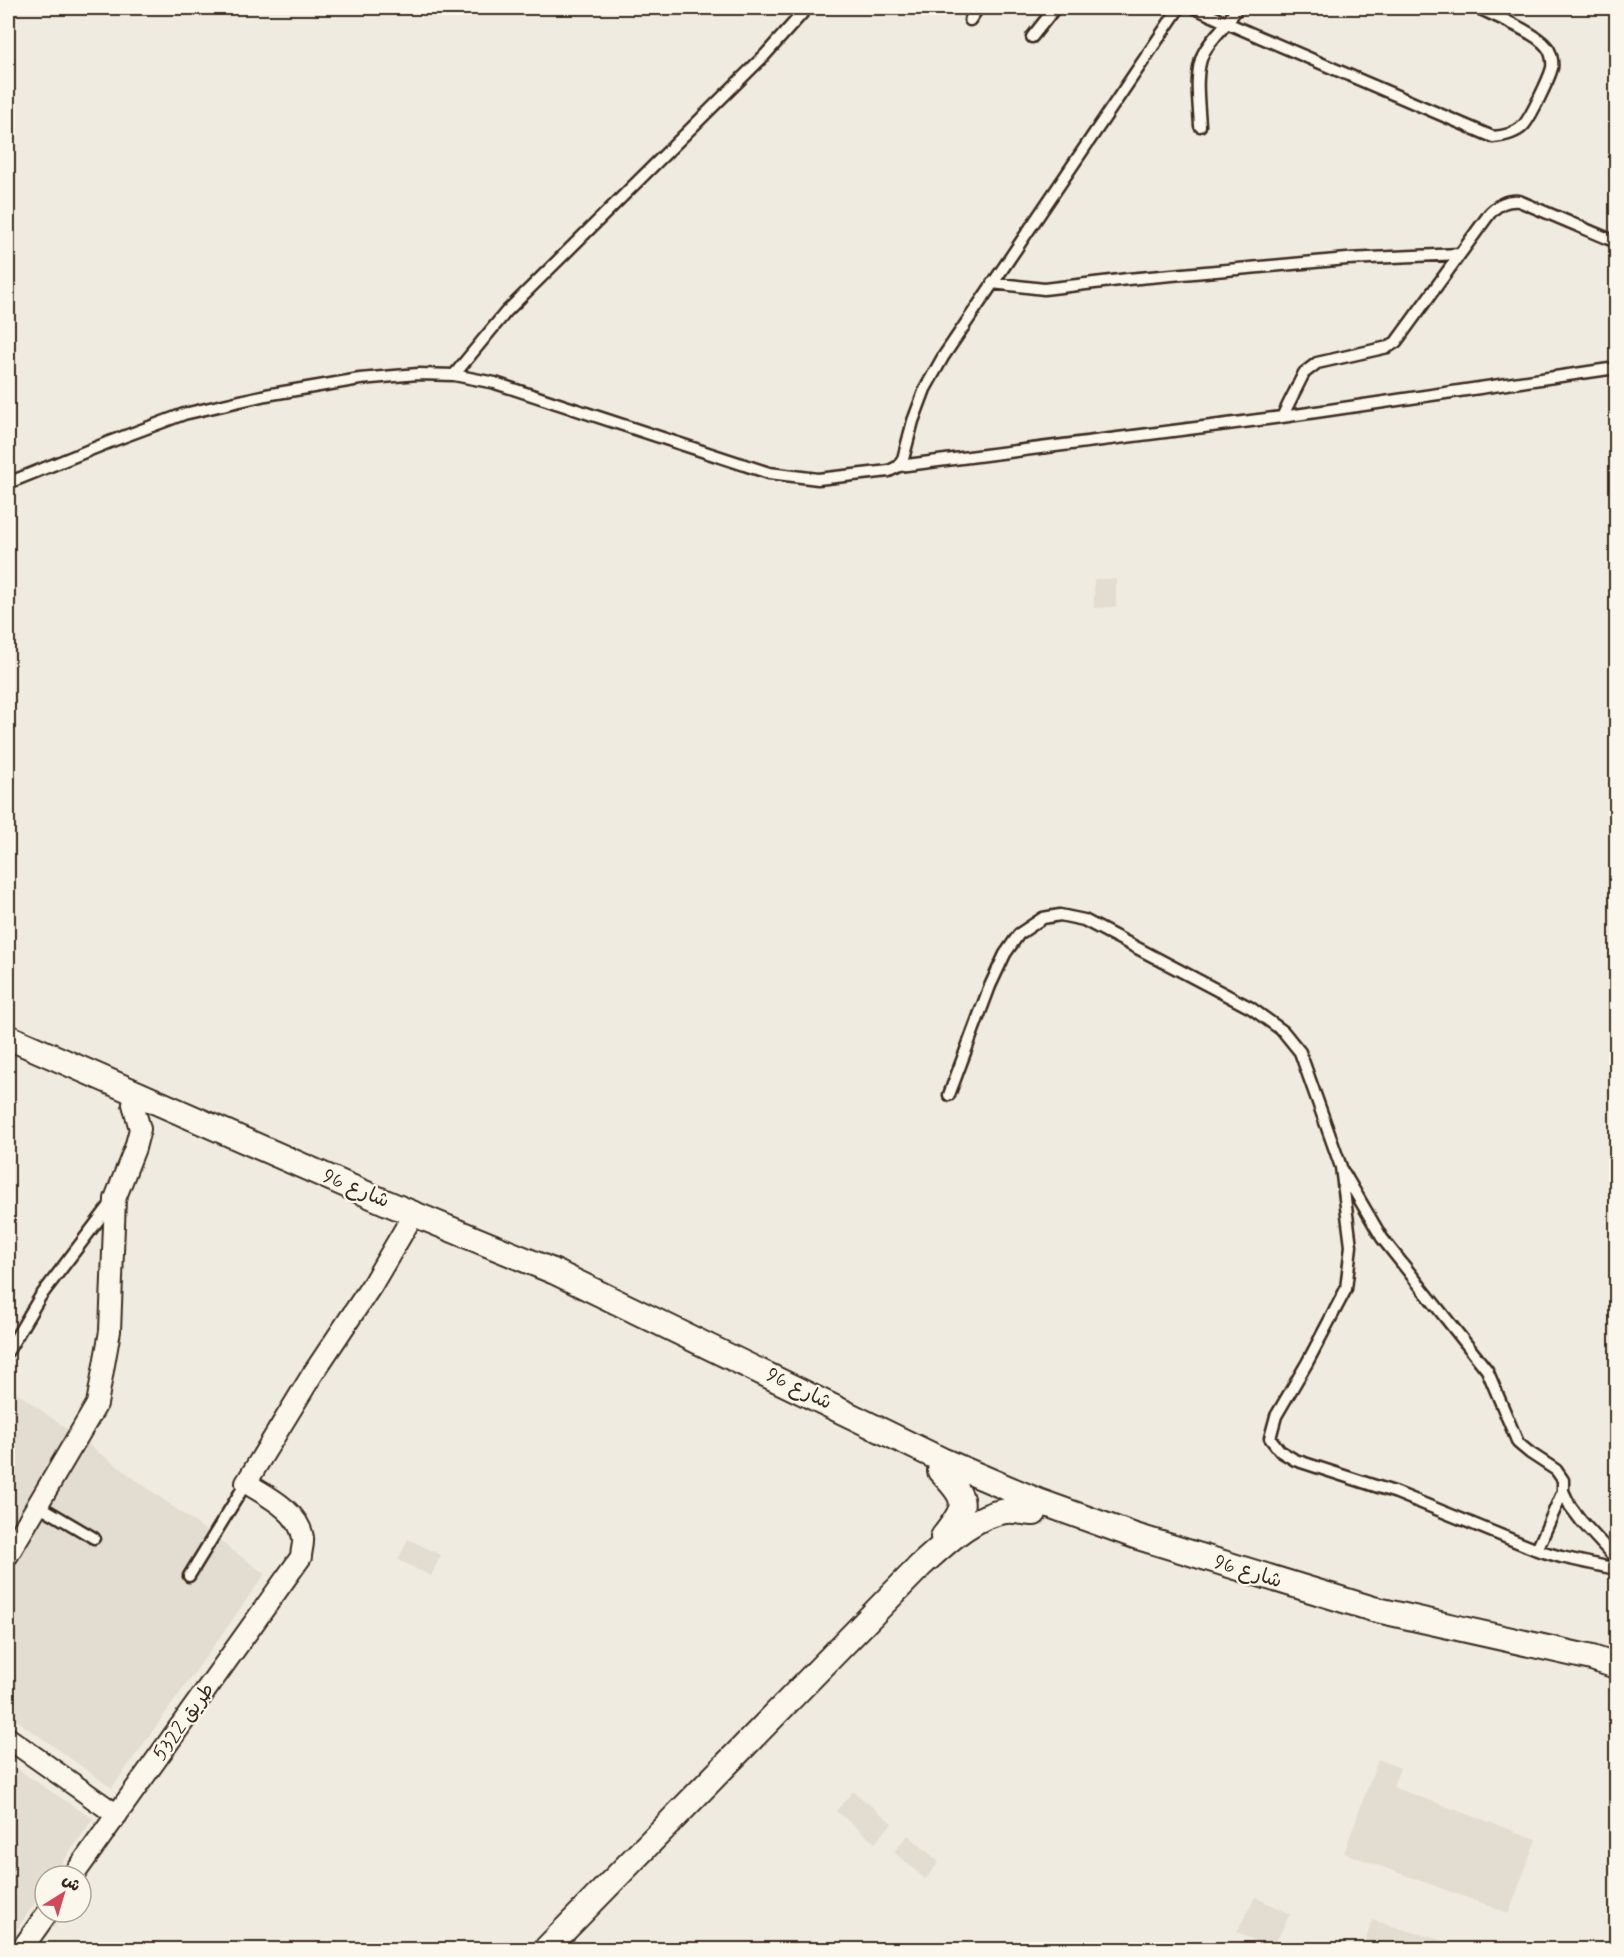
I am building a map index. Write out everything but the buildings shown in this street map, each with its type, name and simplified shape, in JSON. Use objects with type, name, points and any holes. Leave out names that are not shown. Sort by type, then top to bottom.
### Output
[{"type":"street","name":"شارع 96","points":[[8,1037],[385,1202],[555,1272],[944,1461],[1038,1501],[1135,1536],[1373,1609],[1592,1658],[1617,1668]]},
{"type":"street","name":"شارع 96","points":[[8,1050],[550,1281],[644,1324],[940,1472],[1034,1514],[1131,1548],[1370,1621],[1593,1669],[1617,1668]]},
{"type":"street","points":[[8,1555],[96,1404],[110,1331],[115,1198],[140,1129],[133,1104]]},
{"type":"street","points":[[246,1483],[312,1375],[378,1276],[409,1222]]},
{"type":"street","points":[[921,1565],[961,1512],[962,1503],[959,1491],[940,1472]]},
{"type":"street","name":"طريق 5322","points":[[82,1864],[301,1557],[303,1538],[294,1518],[276,1502],[246,1483]]},
{"type":"street","points":[[545,1950],[921,1565],[962,1530],[989,1516],[1007,1511],[1034,1514]]},
{"type":"street","points":[[8,1738],[117,1815]]},
{"type":"street","points":[[21,1950],[39,1924]]},
{"type":"lane","points":[[454,375],[506,312],[765,55],[807,8]]},
{"type":"lane","points":[[970,20],[978,8]]},
{"type":"lane","points":[[1032,37],[1054,8]]},
{"type":"lane","points":[[899,466],[925,389],[943,357],[1179,8]]},
{"type":"lane","points":[[1195,8],[1493,137],[1510,135],[1523,126],[1536,103],[1552,68],[1552,57],[1547,47],[1538,39],[1478,8]]},
{"type":"lane","points":[[1200,126],[1199,71],[1203,55],[1210,42],[1237,8]]},
{"type":"lane","points":[[1282,417],[1304,373],[1317,363],[1388,347],[1396,342],[1490,213],[1508,200],[1519,201],[1617,242]]},
{"type":"lane","points":[[992,283],[1044,289],[1347,259],[1460,254]]},
{"type":"lane","points":[[8,483],[184,414],[266,395],[360,379],[418,374],[454,375],[495,383],[769,473],[818,479],[878,473],[899,466],[1282,417],[1617,368]]},
{"type":"lane","points":[[949,1095],[990,986],[1005,954],[1019,934],[1043,918],[1060,915],[1084,920],[1251,1008],[1282,1031],[1300,1052],[1341,1167],[1382,1238],[1487,1370],[1518,1443],[1556,1470],[1563,1480],[1563,1491],[1537,1550]]},
{"type":"lane","points":[[1341,1167],[1351,1246],[1346,1288],[1307,1364],[1276,1416],[1270,1438],[1280,1451],[1295,1460],[1397,1493],[1537,1550],[1617,1569]]},
{"type":"lane","points":[[8,1352],[40,1297],[115,1198]]},
{"type":"lane","points":[[189,1576],[246,1483]]},
{"type":"lane","points":[[1563,1491],[1582,1522],[1617,1559]]},
{"type":"lane","points":[[38,1505],[94,1538]]},
{"type":"shaded area","points":[[1094,579],[1116,579],[1116,607],[1094,608]]},
{"type":"shaded area","points":[[8,1386],[265,1574],[112,1788],[8,1714]]},
{"type":"shaded area","points":[[408,1539],[441,1555],[431,1576],[398,1560]]},
{"type":"shaded area","points":[[1378,1759],[1400,1768],[1393,1787],[1536,1839],[1509,1913],[1344,1853]]},
{"type":"shaded area","points":[[8,1763],[93,1819],[61,1864],[33,1864],[33,1906],[8,1942]]},
{"type":"shaded area","points":[[853,1791],[892,1823],[875,1843],[836,1811]]},
{"type":"shaded area","points":[[908,1835],[939,1862],[925,1879],[894,1852]]},
{"type":"shaded area","points":[[1255,1897],[1290,1914],[1272,1949],[1237,1932]]},
{"type":"shaded area","points":[[1372,1920],[1471,1949],[1363,1949]]}]
